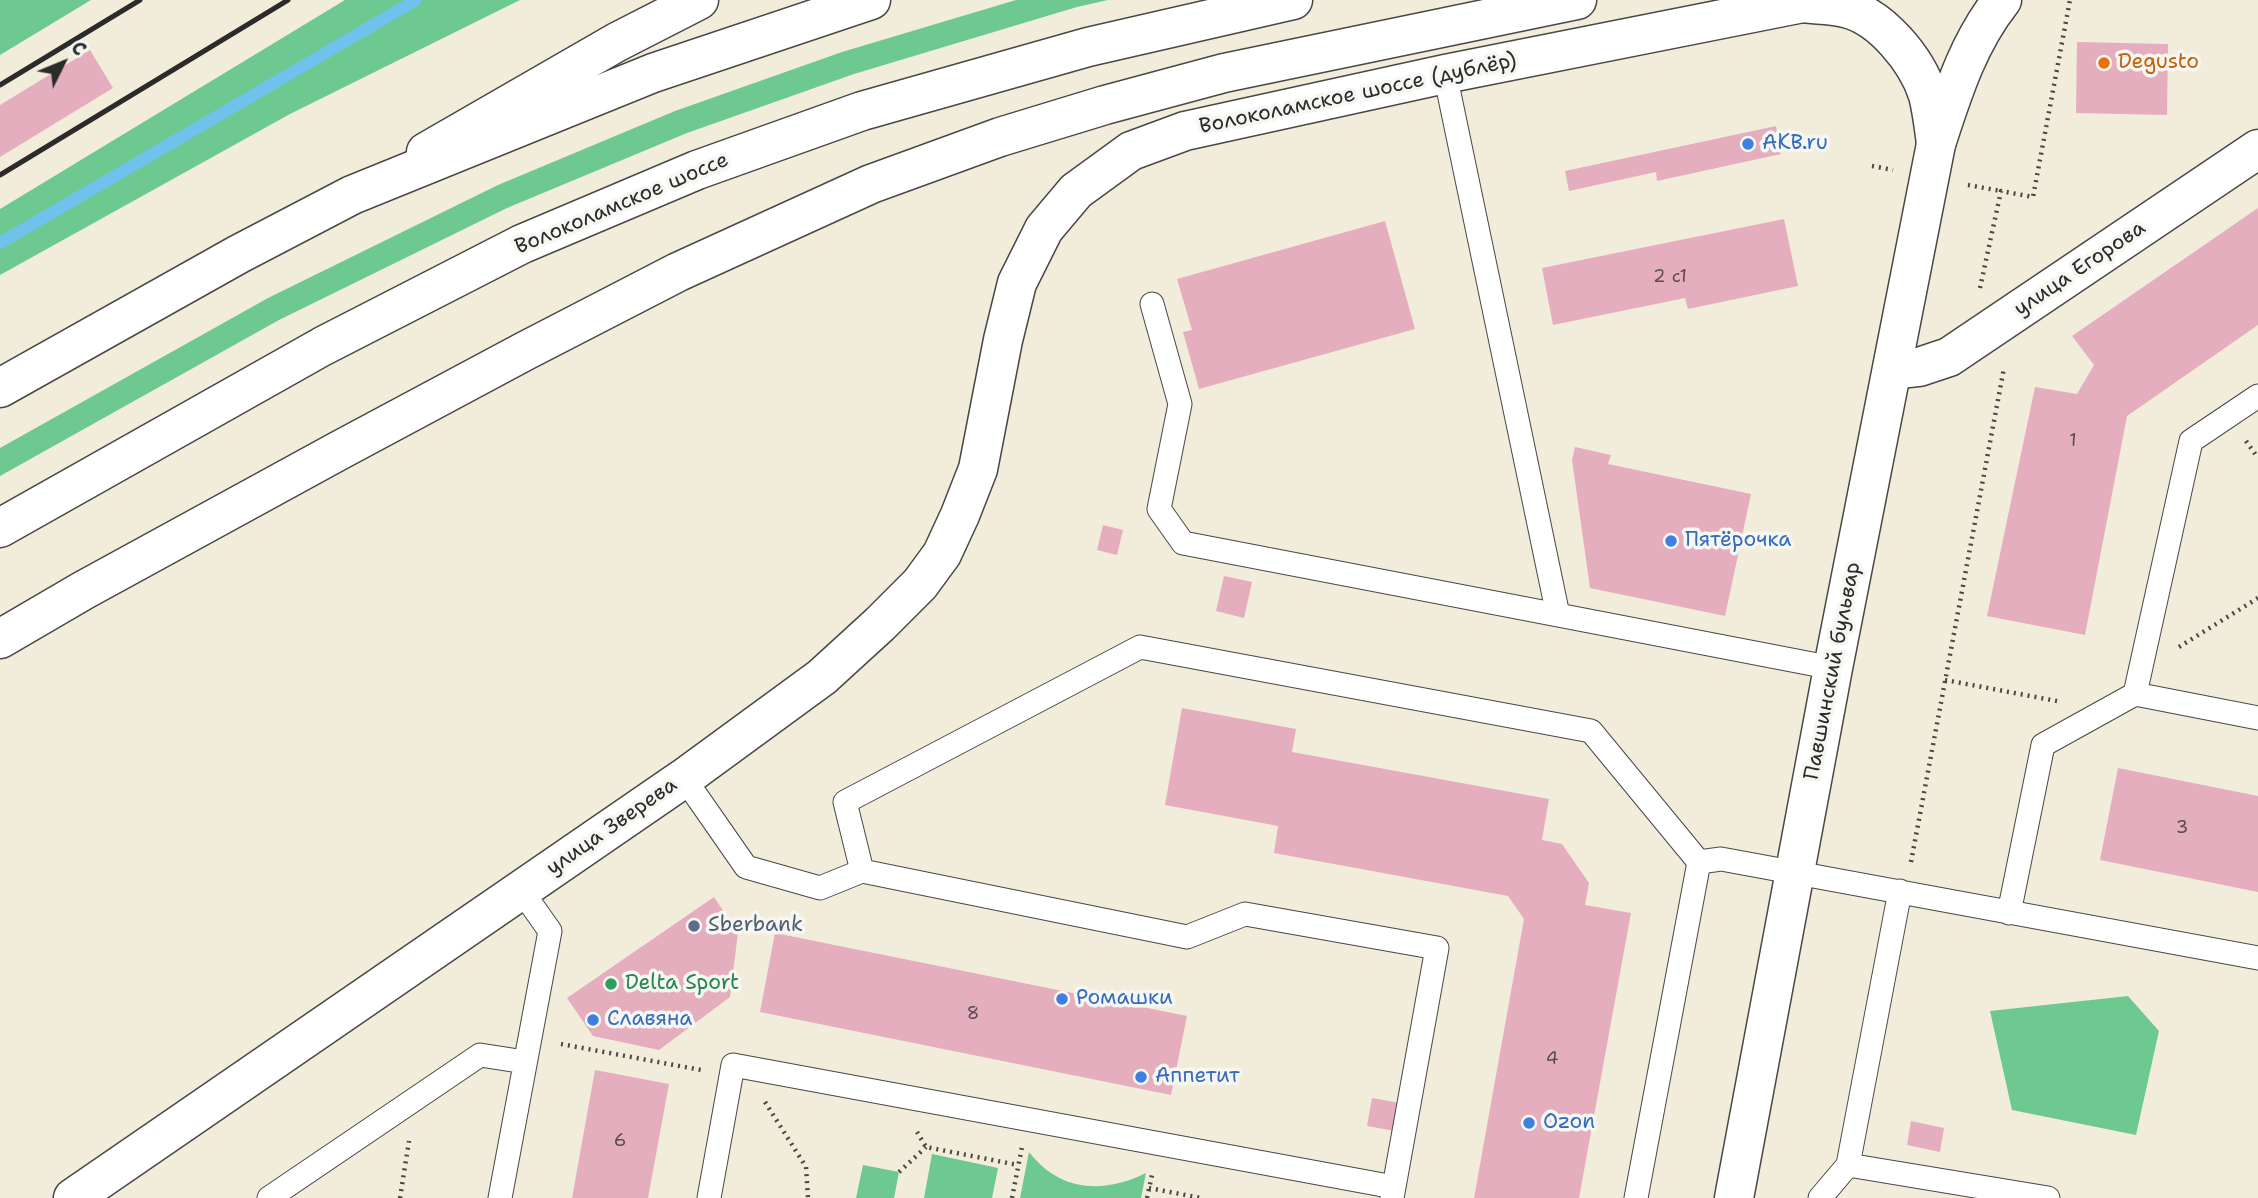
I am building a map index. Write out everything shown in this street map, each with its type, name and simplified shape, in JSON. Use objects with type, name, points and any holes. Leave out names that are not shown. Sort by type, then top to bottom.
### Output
[{"type":"main road","points":[[0,388],[239,254],[352,195],[617,42],[699,0]]},
{"type":"main road","points":[[352,195],[653,73],[871,0]]},
{"type":"main road","name":"Волоколамское шоссе","points":[[0,528],[323,346],[522,244],[697,170],[888,103],[1088,47],[1293,0]]},
{"type":"main road","points":[[0,639],[340,450],[549,339],[678,272],[871,184],[1000,137],[1224,73],[1577,0]]},
{"type":"main road","name":"Павшинский бульвар","points":[[1734,1198],[1833,668],[1936,144],[1958,77],[1984,22],[2002,0]]},
{"type":"main road","name":"Павшинский бульвар","points":[[1810,2],[1844,7],[1867,16],[1891,36],[1912,64],[1928,94],[1936,144]]},
{"type":"main road","name":"Волоколамское шоссе (дублёр)","points":[[1003,340],[1017,283],[1044,229],[1076,191],[1132,151],[1185,131],[1445,74],[1810,2]]},
{"type":"main road","name":"улица Егорова","points":[[1893,370],[1919,367],[1949,357],[2258,149]]},
{"type":"main road","name":"улица Зверева","points":[[73,1198],[684,778],[822,677],[912,592],[942,554],[978,469],[1003,340]]},
{"type":"lane","points":[[1445,74],[1558,615]]},
{"type":"lane","points":[[1152,304],[1180,404],[1159,509],[1183,542],[1833,668]]},
{"type":"lane","points":[[2009,913],[2043,745],[2106,710],[2138,682],[2191,441],[2258,396]]},
{"type":"lane","points":[[862,871],[845,802],[1140,647],[1591,731],[1699,862]]},
{"type":"lane","points":[[2138,682],[2258,718]]},
{"type":"lane","points":[[684,778],[746,867],[820,888],[862,871],[1187,937],[1245,914],[1437,948],[1393,1192],[1027,1119],[733,1065],[709,1198]]},
{"type":"lane","points":[[1699,862],[1721,859],[2258,958]]},
{"type":"lane","points":[[1636,1198],[1699,862]]},
{"type":"lane","points":[[500,1198],[550,931],[521,890]]},
{"type":"lane","points":[[1821,1198],[1849,1165],[1902,892]]},
{"type":"lane","points":[[269,1198],[480,1055],[525,1062]]},
{"type":"lane","points":[[1849,1165],[2048,1198]]},
{"type":"path","points":[[1959,183],[2033,197],[2070,0]]},
{"type":"path","points":[[1872,166],[1897,171]]},
{"type":"path","points":[[1978,300],[2001,191]]},
{"type":"path","points":[[1902,892],[2005,367]]},
{"type":"path","points":[[2138,682],[2258,597]]},
{"type":"path","points":[[1945,680],[2106,710]]},
{"type":"path","points":[[891,1094],[926,1147],[1018,1165]]},
{"type":"path","points":[[390,1115],[410,1142],[400,1198]]},
{"type":"path","points":[[1012,1198],[1027,1119]]},
{"type":"path","points":[[899,1172],[926,1147]]},
{"type":"path","points":[[1149,1188],[1201,1198]]},
{"type":"green space","points":[[0,0],[91,0],[0,55]]},
{"type":"green space","points":[[345,0],[520,0],[290,114],[0,275],[0,209]]},
{"type":"green space","points":[[1016,0],[1108,0],[854,74],[687,133],[507,208],[279,320],[0,476],[0,448],[268,298],[498,185],[675,111],[842,52]]},
{"type":"green space","points":[[2128,996],[2159,1031],[2136,1135],[2012,1110],[1990,1011]]},
{"type":"green space","points":[[1029,1152],[1054,1175],[1083,1185],[1114,1184],[1146,1173],[1141,1198],[1020,1198]]},
{"type":"green space","points":[[932,1154],[998,1168],[992,1198],[924,1198]]},
{"type":"green space","points":[[863,1165],[899,1172],[894,1198],[856,1198]]},
{"type":"building","points":[[2077,42],[2168,44],[2167,115],[2076,113]]},
{"type":"building","points":[[90,50],[113,88],[0,157],[0,105]]},
{"type":"building","points":[[1776,126],[1781,154],[1657,181],[1656,172],[1569,191],[1565,171]]},
{"type":"building","points":[[2258,208],[2258,325],[2127,416],[2085,635],[1987,616],[2035,387],[2077,394],[2094,365],[2072,336]]},
{"type":"building","points":[[1784,219],[1798,286],[1688,309],[1685,298],[1553,325],[1542,268]]},
{"type":"building","points":[[1385,221],[1415,329],[1199,389],[1183,332],[1192,330],[1177,279]]},
{"type":"building","points":[[1575,447],[1611,455],[1608,464],[1751,494],[1725,616],[1590,588],[1572,460]]},
{"type":"building","points":[[1103,525],[1123,530],[1117,555],[1097,550]]},
{"type":"building","points":[[1224,576],[1252,582],[1244,618],[1216,611]]},
{"type":"building","points":[[1182,708],[1296,729],[1292,752],[1549,799],[1542,840],[1562,844],[1589,883],[1585,905],[1631,913],[1579,1198],[1474,1198],[1524,919],[1508,896],[1274,853],[1278,826],[1165,805]]},
{"type":"building","points":[[2118,768],[2258,796],[2258,892],[2100,860]]},
{"type":"building","points":[[714,897],[738,933],[730,997],[659,1050],[593,1036],[567,998]]},
{"type":"building","points":[[775,933],[1187,1016],[1171,1095],[760,1012]]},
{"type":"building","points":[[595,1070],[669,1084],[648,1198],[572,1198]]},
{"type":"building","points":[[1372,1098],[1400,1103],[1395,1131],[1367,1126]]},
{"type":"building","points":[[1911,1121],[1944,1128],[1940,1152],[1907,1145]]},
{"type":"waterway","points":[[0,243],[416,0]]},
{"type":"railway","points":[[0,85],[140,0]]},
{"type":"railway","points":[[0,175],[288,0]]},
{"type":"place","name":"Degusto","points":[[2104,63]]},
{"type":"place","name":"AKB.ru","points":[[1748,144]]},
{"type":"place","name":"Пятёрочка","points":[[1671,541]]},
{"type":"place","name":"Sberbank","points":[[694,926]]},
{"type":"place","name":"Delta Sport","points":[[611,984]]},
{"type":"place","name":"Ромашки","points":[[1062,999]]},
{"type":"place","name":"Славяна","points":[[593,1020]]},
{"type":"place","name":"Аппетит","points":[[1141,1077]]},
{"type":"place","name":"Ozon","points":[[1529,1123]]}]
